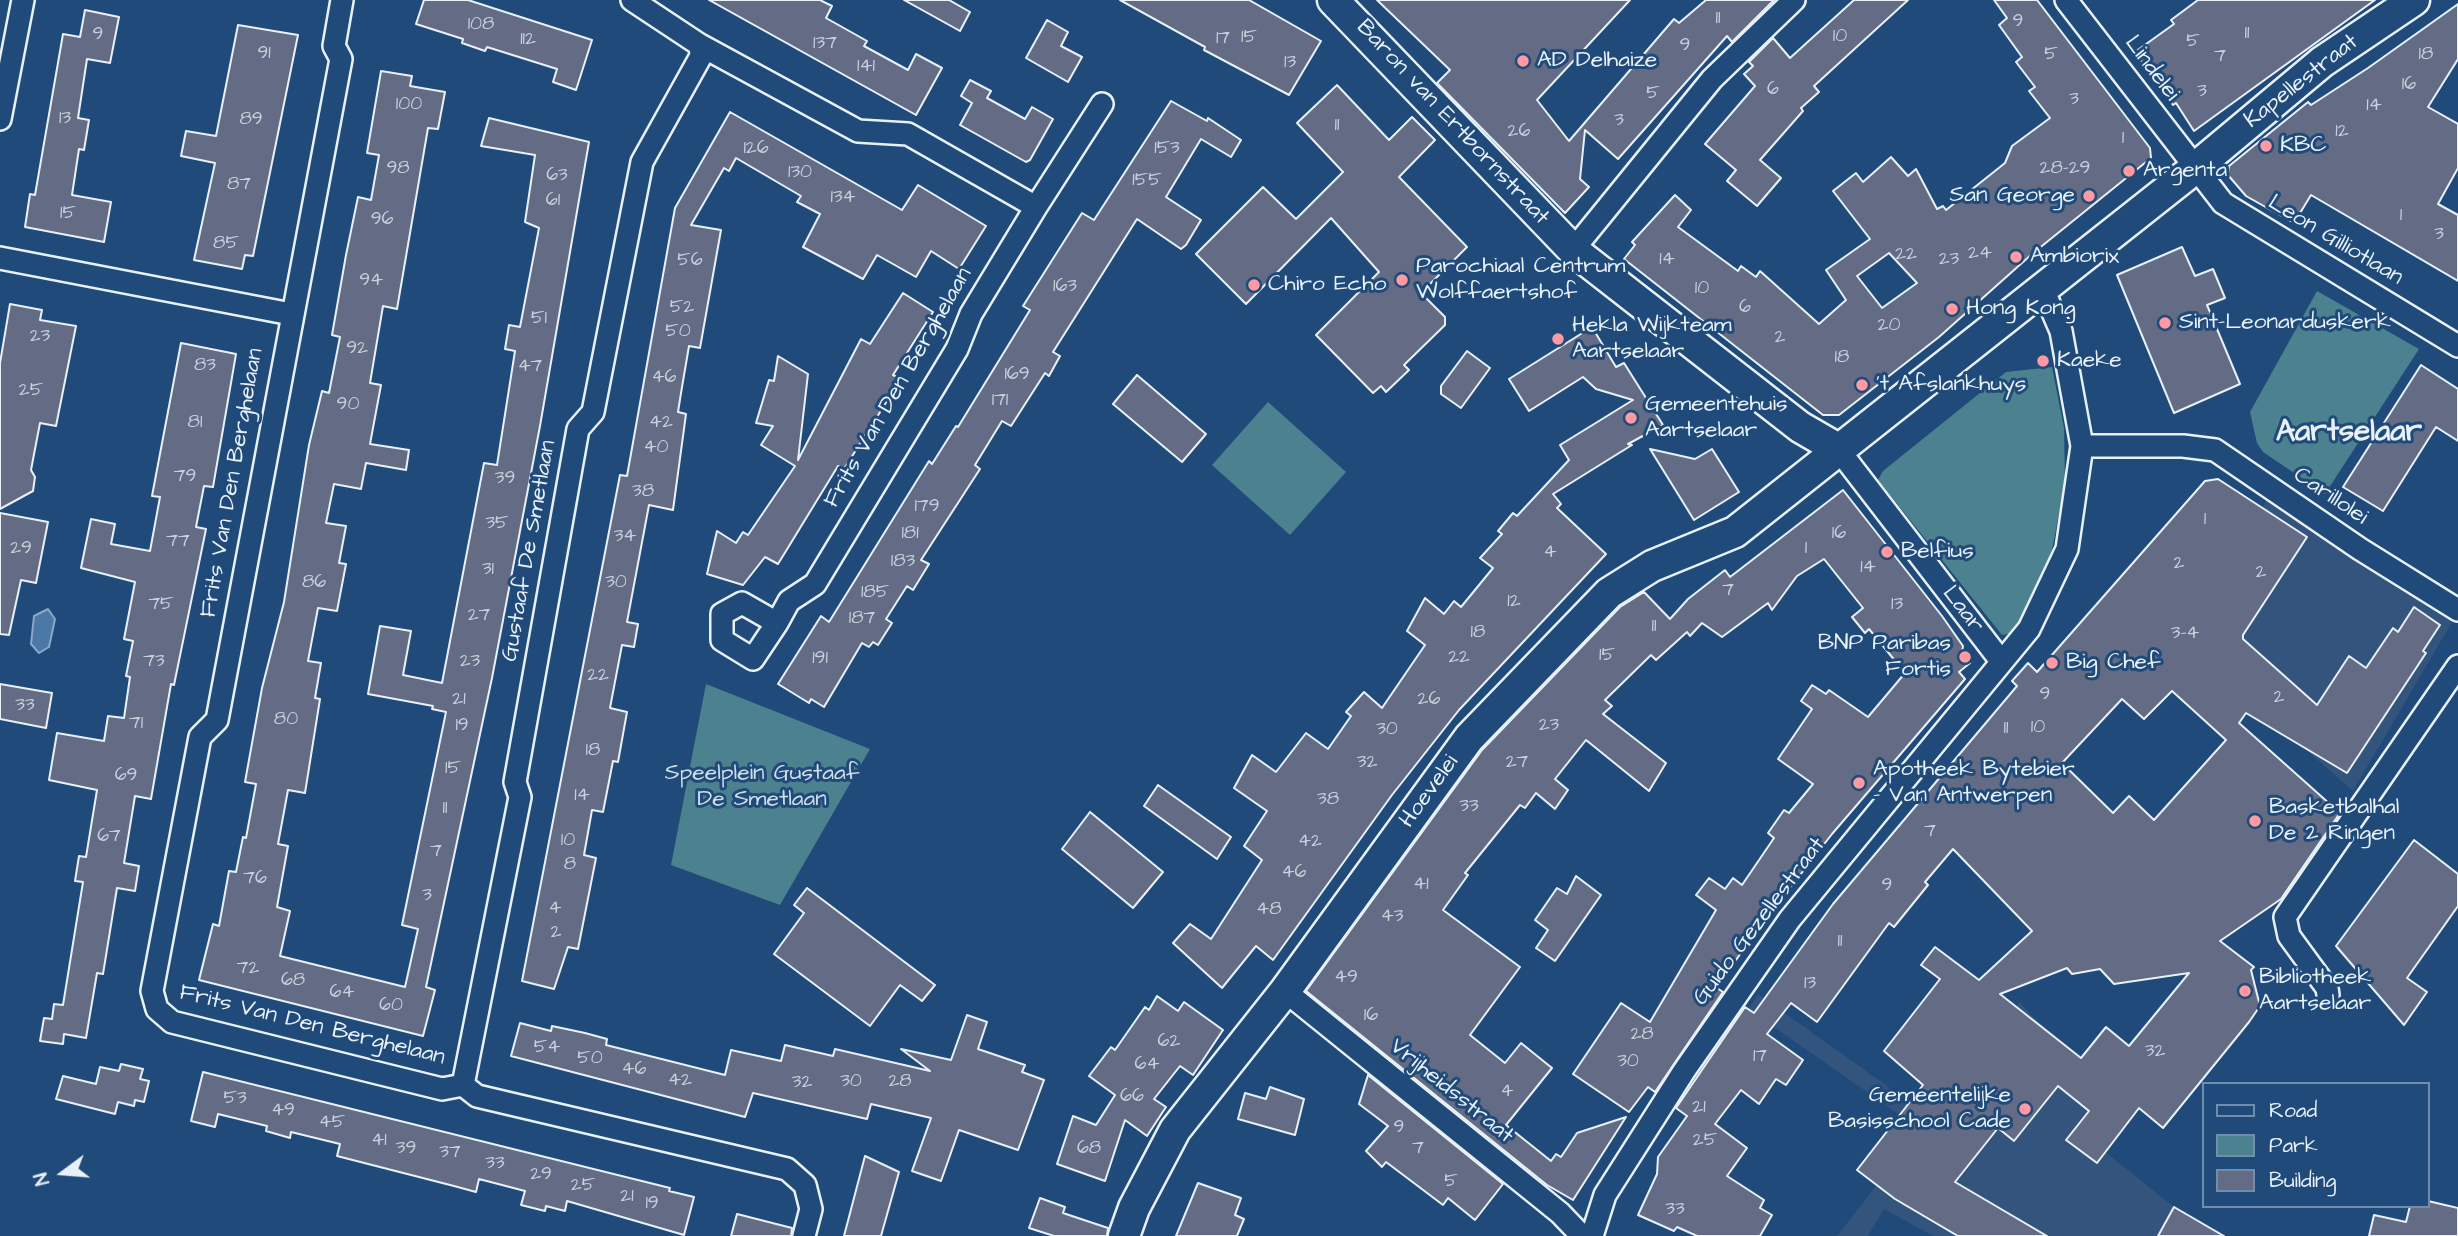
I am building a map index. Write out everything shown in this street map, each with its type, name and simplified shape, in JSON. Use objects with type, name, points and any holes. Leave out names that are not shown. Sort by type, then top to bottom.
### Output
[{"type":"street","points":[[0,120],[23,0]]},
{"type":"street","name":"Frits Van Den Berghelaan","points":[[342,0],[334,46],[341,59],[216,720],[200,737],[152,991],[157,1009],[172,1022],[442,1089],[463,1085],[477,1096],[787,1169],[805,1185],[811,1209],[804,1236]]},
{"type":"street","points":[[632,0],[700,45],[858,131],[908,134],[1036,207]]},
{"type":"street","name":"Baron van Ertbornstraat","points":[[1333,0],[1573,250],[1800,427],[1838,449]]},
{"type":"street","points":[[1573,250],[1712,79],[1738,51],[1794,0]]},
{"type":"street","name":"Lindelei","points":[[2066,0],[2194,169]]},
{"type":"street","name":"Kapellestraat","points":[[2194,169],[2322,62],[2414,0]]},
{"type":"street","name":"Gustaaf De Smetlaan","points":[[463,1085],[520,797],[515,782],[578,429],[593,412],[638,175],[650,146],[701,56],[700,45]]},
{"type":"street","name":"Frits Van Den Berghelaan","points":[[777,623],[789,601],[815,584],[957,349],[971,314],[1102,104]]},
{"type":"street","points":[[1838,449],[2194,169]]},
{"type":"street","name":"Leon Gilliotlaan","points":[[2194,169],[2223,203],[2458,346]]},
{"type":"street","points":[[0,258],[291,314]]},
{"type":"street","points":[[2001,660],[2029,629],[2067,549],[2082,446],[2061,331],[2042,288]]},
{"type":"street","name":"Carillolei","points":[[2082,446],[2183,446],[2215,450],[2360,549],[2458,610]]},
{"type":"street","name":"Laar","points":[[1838,449],[2001,660]]},
{"type":"street","name":"Hoevelei","points":[[1124,1236],[1134,1208],[1175,1130],[1285,991],[1469,738],[1609,593],[1652,566],[1735,532],[1838,449]]},
{"type":"street","name":"Guido Gezellestraat","points":[[1592,1236],[1605,1195],[1684,1070],[1790,919],[2001,660]]},
{"type":"street","points":[[2328,995],[2328,988],[2289,936],[2285,917],[2458,666]]},
{"type":"street","name":"Vrijheidsstraat","points":[[1285,991],[1560,1213],[1582,1236]]},
{"type":"shaded area","points":[[2267,500],[2452,622],[2353,791],[2229,682],[2202,620],[2237,549]]},
{"type":"shaded area","points":[[48,609],[55,619],[49,647],[39,653],[31,644],[34,616]]},
{"type":"shaded area","name":"Gemeentelijke Basisschool Cade","points":[[1758,994],[1928,1115],[2020,1002],[2033,1017],[2127,1096],[2093,1142],[2174,1207],[2224,1236],[1933,1236],[1884,1209],[1868,1236],[1837,1236],[1920,1129],[1748,1009]]},
{"type":"green space","points":[[2317,291],[2419,349],[2325,494],[2263,452],[2257,443],[2250,412]]},
{"type":"green space","points":[[2052,367],[2064,428],[2065,483],[2052,550],[2029,607],[2014,633],[2002,635],[1878,480],[1883,471],[2006,372]]},
{"type":"green space","points":[[1268,402],[1346,472],[1290,535],[1212,465]]},
{"type":"green space","name":"Speelplein Gustaaf De Smetlaan","points":[[706,684],[870,749],[780,905],[671,865]]},
{"type":"building","points":[[424,0],[468,0],[592,40],[576,90],[553,82],[557,69],[487,47],[485,51],[462,43],[463,39],[416,24]]},
{"type":"building","points":[[709,0],[820,0],[832,6],[826,18],[867,41],[864,46],[908,70],[916,54],[942,68],[916,115]]},
{"type":"building","points":[[904,0],[949,0],[970,12],[960,31]]},
{"type":"building","points":[[1120,0],[1249,0],[1321,41],[1289,95],[1204,50],[1205,47]]},
{"type":"building","points":[[1377,0],[1630,0],[1537,100],[1569,141],[1674,19],[1679,23],[1706,0],[1774,0],[1732,42],[1727,36],[1618,159],[1585,130],[1580,179],[1589,187],[1565,213],[1437,83],[1450,70]]},
{"type":"building","points":[[1854,0],[1908,0],[1814,86],[1819,92],[1801,108],[1803,111],[1760,160],[1781,178],[1757,206],[1727,181],[1736,170],[1705,144],[1755,86],[1744,74],[1753,66],[1749,62],[1773,38],[1790,58]]},
{"type":"building","points":[[1994,0],[2037,0],[2150,148],[2151,158],[2032,254],[1939,337],[1839,415],[1823,415],[1624,259],[1635,245],[1632,242],[1675,195],[1691,210],[1678,227],[1738,271],[1741,266],[1756,277],[1760,271],[1819,324],[1846,300],[1826,270],[1870,239],[1833,191],[1856,173],[1863,182],[1891,157],[1908,176],[1916,169],[1937,209],[1943,206],[1946,210],[2005,163],[2012,146],[2050,118],[2029,91],[2035,87],[2016,62],[2022,57],[1999,25],[2007,18]],"holes":[[[1889,253],[1917,283],[1882,308],[1857,276]]]},
{"type":"building","points":[[2198,0],[2375,0],[2194,131],[2176,103],[2173,105],[2135,52],[2174,24],[2171,20]]},
{"type":"building","points":[[2458,4],[2458,59],[2428,107],[2458,124],[2458,168],[2438,204],[2458,215],[2458,281],[2311,195],[2294,223],[2246,196],[2228,175],[2229,166],[2308,102],[2311,105],[2368,68]]},
{"type":"building","points":[[85,10],[119,17],[110,63],[87,59],[78,118],[89,120],[84,150],[79,149],[72,195],[111,202],[104,242],[25,227],[30,194],[35,195],[63,34],[80,37]]},
{"type":"building","points":[[1047,20],[1068,32],[1061,46],[1082,57],[1068,82],[1026,58]]},
{"type":"building","points":[[238,25],[298,35],[253,256],[245,255],[242,269],[194,260],[215,163],[181,156],[186,131],[216,136]]},
{"type":"building","points":[[381,71],[412,76],[410,86],[445,92],[438,129],[428,128],[397,309],[383,306],[370,383],[381,385],[370,444],[409,450],[406,470],[366,463],[361,489],[334,484],[326,523],[346,526],[339,563],[346,564],[337,611],[318,608],[308,661],[321,663],[315,698],[320,699],[305,793],[288,790],[278,844],[288,846],[277,907],[290,911],[280,956],[405,987],[418,929],[402,925],[446,712],[432,709],[433,706],[368,694],[380,626],[411,631],[403,675],[442,683],[484,463],[497,465],[515,351],[505,349],[509,325],[520,327],[539,228],[525,222],[535,155],[481,146],[489,118],[589,142],[540,426],[492,678],[426,987],[435,990],[423,1036],[199,980],[213,924],[219,926],[229,871],[236,872],[243,837],[246,838],[256,784],[245,782],[262,688],[284,602],[309,445],[322,391],[329,393],[340,337],[332,335],[358,197],[371,200],[379,155],[367,153]]},
{"type":"building","points":[[970,80],[991,91],[987,98],[1025,119],[1032,107],[1053,119],[1030,160],[1026,162],[960,125],[972,103],[961,96]]},
{"type":"building","points":[[1337,85],[1389,140],[1412,117],[1435,140],[1399,177],[1467,247],[1421,293],[1445,317],[1445,325],[1404,365],[1409,370],[1386,392],[1381,386],[1373,393],[1316,335],[1379,272],[1331,218],[1246,304],[1196,254],[1263,187],[1296,219],[1343,172],[1297,123]]},
{"type":"building","points":[[1171,101],[1207,121],[1208,118],[1241,140],[1231,157],[1201,139],[1166,197],[1201,220],[1186,245],[1181,249],[1137,219],[1053,352],[1060,356],[1049,376],[1045,373],[1011,426],[1002,421],[975,465],[980,469],[921,560],[929,564],[913,590],[907,586],[886,619],[892,623],[878,645],[873,642],[869,647],[862,643],[824,707],[811,699],[809,703],[778,684],[821,616],[829,622],[929,461],[932,464],[956,426],[958,427],[1030,310],[1023,306],[1082,213],[1094,220]]},
{"type":"building","points":[[730,112],[902,210],[918,185],[986,226],[959,269],[931,251],[916,277],[877,255],[863,279],[803,247],[820,214],[797,202],[801,196],[736,158],[729,171],[724,168],[691,225],[721,230],[700,348],[689,346],[678,412],[686,414],[673,510],[649,505],[627,622],[638,624],[634,647],[622,645],[610,708],[627,712],[618,762],[613,761],[603,812],[592,810],[584,855],[596,858],[578,949],[568,947],[554,989],[522,981],[620,475],[627,476],[675,208]]},
{"type":"building","name":"Sint-Leonarduskerk","points":[[2182,247],[2195,276],[2213,269],[2225,298],[2207,305],[2240,384],[2174,413],[2117,275]]},
{"type":"building","points":[[903,293],[933,312],[893,375],[901,379],[844,469],[838,466],[778,564],[765,557],[743,585],[707,574],[717,531],[736,543],[743,532],[748,535],[795,466],[761,445],[773,426],[756,423],[769,380],[774,381],[778,356],[808,374],[798,460],[861,339],[870,344]]},
{"type":"building","points":[[10,304],[42,310],[40,320],[76,326],[56,426],[40,423],[31,470],[35,477],[33,491],[0,509],[0,363]]},
{"type":"building","points":[[1592,327],[1616,367],[1624,363],[1663,425],[1628,444],[1632,445],[1553,494],[1561,504],[1557,508],[1606,554],[1459,710],[1392,795],[1273,960],[1256,946],[1222,988],[1173,943],[1190,924],[1211,939],[1262,860],[1244,846],[1267,811],[1234,788],[1252,755],[1276,772],[1306,733],[1328,749],[1351,716],[1346,712],[1364,692],[1382,708],[1425,645],[1407,631],[1425,598],[1444,614],[1454,601],[1461,607],[1493,568],[1480,558],[1502,534],[1498,531],[1513,513],[1517,516],[1569,460],[1560,445],[1633,400],[1596,389],[1583,377],[1529,411],[1509,379]]},
{"type":"building","points":[[181,343],[236,354],[213,487],[204,486],[196,527],[206,529],[174,685],[171,684],[151,799],[135,796],[124,863],[139,866],[135,891],[117,888],[103,974],[97,973],[86,1038],[64,1034],[63,1044],[40,1041],[44,1018],[52,1019],[54,1004],[63,1005],[83,882],[75,881],[79,856],[86,857],[97,790],[49,780],[57,733],[104,741],[108,716],[124,718],[130,677],[126,676],[133,641],[124,639],[135,582],[81,568],[91,519],[115,524],[111,544],[150,551],[160,497],[152,496]]},
{"type":"building","points":[[1467,351],[1490,368],[1461,408],[1441,394],[1441,386]]},
{"type":"building","points":[[2421,365],[2458,389],[2458,441],[2436,427],[2383,511],[2343,487]]},
{"type":"building","points":[[1137,375],[1206,434],[1182,462],[1113,404]]},
{"type":"building","points":[[1650,449],[1695,459],[1712,449],[1739,492],[1694,520]]},
{"type":"building","points":[[2218,479],[2307,537],[2243,635],[2243,639],[2317,705],[2349,656],[2366,668],[2393,628],[2398,632],[2414,607],[2440,625],[2423,651],[2426,653],[2347,773],[2246,713],[2239,723],[2340,813],[2281,899],[2220,941],[2254,967],[2251,970],[2260,1006],[2249,1022],[2163,1128],[2139,1108],[2097,1163],[2066,1140],[2089,1111],[2058,1086],[2014,1141],[1998,1128],[1955,1182],[2047,1236],[1958,1236],[1895,1199],[1857,1170],[1923,1085],[1884,1051],[1940,979],[1921,965],[1935,947],[1979,980],[2032,931],[1953,849],[1925,882],[1928,885],[1894,927],[1889,923],[1817,1022],[1791,1003],[1767,1034],[1803,1060],[1786,1085],[1776,1079],[1759,1104],[1741,1090],[1715,1124],[1747,1148],[1727,1176],[1764,1200],[1760,1208],[1772,1215],[1760,1236],[1697,1236],[1677,1227],[1674,1231],[1638,1215],[1657,1174],[1658,1157],[1687,1116],[1676,1108],[1745,1007],[1754,1013],[1833,904],[2017,686],[2012,681],[2028,663],[2037,672],[2205,481]],"holes":[[[2172,691],[2226,740],[2154,820],[2129,796],[2113,813],[2062,763],[2122,699],[2144,719]],[[2067,968],[2072,974],[2100,969],[2114,984],[2189,973],[2129,1046],[2106,1027],[2081,1058],[2000,994]]]},
{"type":"building","points":[[1843,490],[1942,616],[1963,646],[1962,652],[1970,663],[1959,672],[1965,679],[1832,834],[1751,938],[1717,988],[1723,992],[1655,1092],[1648,1087],[1629,1112],[1573,1074],[1621,1003],[1650,1022],[1716,910],[1696,895],[1709,878],[1725,889],[1733,878],[1742,885],[1774,838],[1768,833],[1784,810],[1789,813],[1813,784],[1778,759],[1812,709],[1801,701],[1812,685],[1826,694],[1829,690],[1868,717],[1905,673],[1869,629],[1865,633],[1852,617],[1863,608],[1824,559],[1797,576],[1772,610],[1768,603],[1722,637],[1702,623],[1690,636],[1687,632],[1656,660],[1651,655],[1605,700],[1612,706],[1603,714],[1666,763],[1649,791],[1586,740],[1555,779],[1568,790],[1555,809],[1536,793],[1525,808],[1520,805],[1465,873],[1468,875],[1443,910],[1520,967],[1470,1035],[1505,1063],[1521,1043],[1552,1068],[1506,1125],[1551,1161],[1556,1154],[1561,1157],[1577,1133],[1626,1117],[1573,1200],[1547,1185],[1306,991],[1482,750],[1620,607],[1644,592],[1670,619],[1688,599],[1725,570],[1730,577]]},
{"type":"building","points":[[0,513],[48,522],[36,583],[21,580],[9,635],[0,634]]},
{"type":"building","points":[[0,684],[52,693],[46,728],[0,719]]},
{"type":"building","points":[[1158,785],[1231,837],[1217,859],[1144,806]]},
{"type":"building","points":[[1090,812],[1163,872],[1133,908],[1062,849]]},
{"type":"building","points":[[2414,840],[2458,874],[2458,906],[2407,978],[2427,992],[2404,1025],[2336,946]]},
{"type":"building","points":[[1576,876],[1601,895],[1555,961],[1536,948],[1548,930],[1535,920],[1557,888],[1567,894]]},
{"type":"building","points":[[807,888],[935,985],[922,1001],[900,985],[870,1026],[774,954],[804,913],[794,905]]},
{"type":"building","points":[[1157,996],[1178,1011],[1184,1002],[1223,1030],[1193,1075],[1180,1066],[1154,1099],[1166,1107],[1147,1136],[1125,1120],[1105,1181],[1057,1164],[1073,1116],[1096,1125],[1115,1095],[1089,1076],[1111,1047],[1115,1050],[1145,1007],[1149,1010]]},
{"type":"building","points":[[967,1015],[987,1022],[978,1049],[1025,1065],[1022,1072],[1044,1080],[1018,1150],[959,1130],[941,1181],[912,1171],[931,1118],[871,1104],[867,1119],[753,1093],[745,1117],[511,1056],[520,1023],[551,1031],[552,1026],[585,1033],[607,1039],[606,1045],[725,1075],[731,1050],[781,1061],[785,1045],[833,1056],[835,1049],[930,1071],[901,1049],[951,1060]]},
{"type":"building","points":[[121,1064],[143,1069],[140,1079],[149,1081],[144,1102],[135,1100],[134,1106],[118,1102],[115,1114],[56,1099],[63,1076],[96,1084],[100,1067],[119,1071]]},
{"type":"building","points":[[203,1072],[670,1188],[669,1191],[694,1197],[684,1235],[567,1201],[565,1211],[546,1206],[545,1211],[521,1205],[525,1191],[479,1179],[476,1192],[337,1156],[340,1144],[291,1132],[290,1138],[266,1131],[267,1126],[218,1114],[215,1127],[191,1121]]},
{"type":"building","points":[[1368,1075],[1503,1184],[1475,1220],[1448,1198],[1443,1205],[1386,1162],[1382,1167],[1366,1151],[1388,1126],[1359,1104]]},
{"type":"building","points":[[1270,1087],[1304,1099],[1295,1135],[1238,1119],[1245,1093],[1266,1099]]},
{"type":"building","points":[[865,1156],[899,1172],[881,1236],[844,1236]]},
{"type":"building","points":[[1198,1183],[1241,1198],[1235,1215],[1244,1219],[1237,1236],[1176,1236]]},
{"type":"building","points":[[1040,1198],[1065,1207],[1063,1213],[1108,1228],[1107,1236],[1054,1236],[1029,1228]]},
{"type":"building","points":[[2430,1201],[2458,1208],[2458,1236],[2369,1236],[2374,1215],[2406,1222],[2410,1208],[2430,1208]]},
{"type":"building","points":[[2174,1207],[2224,1236],[2158,1236]]},
{"type":"building","points":[[737,1214],[792,1228],[791,1236],[731,1236]]},
{"type":"place","name":"AD Delhaize","points":[[1523,61]]},
{"type":"place","name":"KBC","points":[[2266,146]]},
{"type":"place","name":"Argenta","points":[[2129,171]]},
{"type":"place","name":"San George","points":[[2089,196]]},
{"type":"place","name":"Ambiorix","points":[[2016,257]]},
{"type":"place","name":"Parochiaal Centrum Wolffaertshof","points":[[1402,280]]},
{"type":"place","name":"Chiro Echo","points":[[1254,285]]},
{"type":"place","name":"Hong Kong","points":[[1952,309]]},
{"type":"place","name":"Sint-Leonarduskerk","points":[[2165,323]]},
{"type":"place","name":"Hekla Wijkteam Aartselaar","points":[[1558,339]]},
{"type":"place","name":"Kaeke","points":[[2043,361]]},
{"type":"place","name":"'t Afslankhuys","points":[[1862,385]]},
{"type":"place","name":"Gemeentehuis Aartselaar","points":[[1631,418]]},
{"type":"place","name":"Belfius","points":[[1887,552]]},
{"type":"place","name":"BNP Paribas Fortis","points":[[1965,657]]},
{"type":"place","name":"Big Chef","points":[[2052,663]]},
{"type":"place","name":"Apotheek Bytebier - Van Antwerpen","points":[[1859,783]]},
{"type":"place","name":"Basketbalhal De 2 Ringen","points":[[2255,821]]},
{"type":"place","name":"Bibliotheek Aartselaar","points":[[2245,991]]},
{"type":"place","name":"Gemeentelijke Basisschool Cade","points":[[2025,1109]]},
{"type":"district","name":"Aartselaar","points":[[2349,434]]}]
